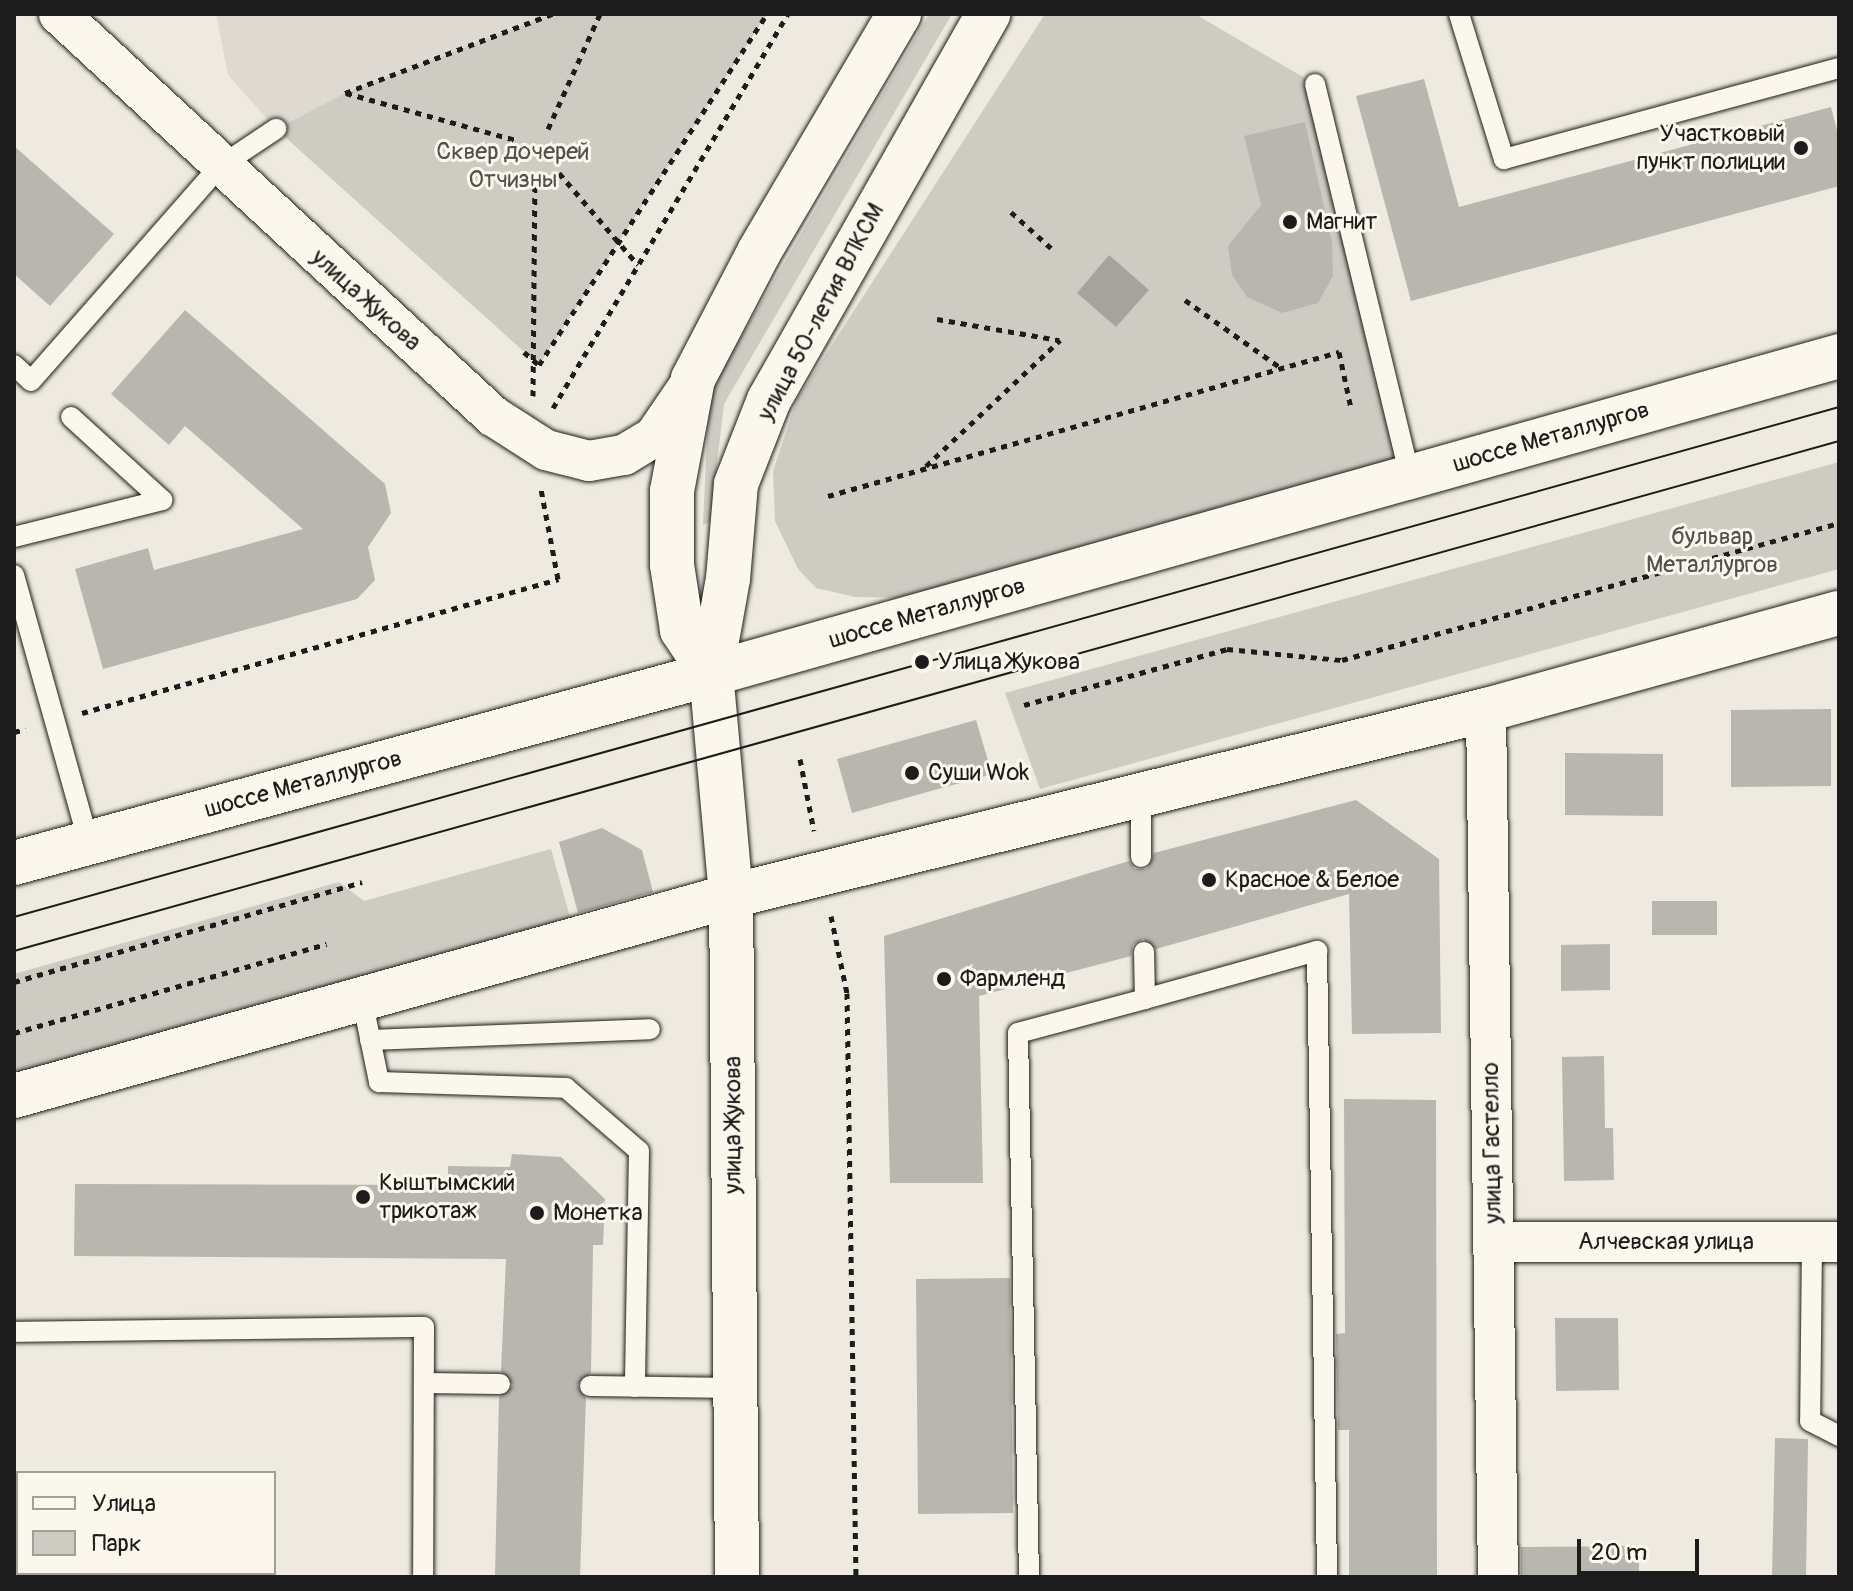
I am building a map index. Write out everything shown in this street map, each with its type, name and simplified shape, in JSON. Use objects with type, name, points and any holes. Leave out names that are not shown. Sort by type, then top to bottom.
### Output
[{"type":"main road","points":[[711,674],[682,630],[672,565],[672,491],[693,379],[759,252],[899,14]]},
{"type":"main road","name":"улица 50-летия ВЛКСМ","points":[[711,674],[728,579],[736,484],[769,400],[988,14]]},
{"type":"main road","name":"шоссе Металлургов","points":[[14,863],[711,674],[1839,356]]},
{"type":"main road","points":[[14,1096],[366,1020],[731,896],[1486,710],[1839,613]]},
{"type":"main road","name":"улица Жукова","points":[[711,674],[731,896],[737,1577]]},
{"type":"street","name":"улица Жукова","points":[[63,16],[219,167],[493,416],[532,441],[589,461],[624,455],[654,437],[693,379]]},
{"type":"street","name":"улица Гастелло","points":[[1486,710],[1498,1577]]},
{"type":"street","name":"Алчевская улица","points":[[1493,1242],[1826,1242]]},
{"type":"lane","points":[[1459,14],[1504,159],[1839,68]]},
{"type":"lane","points":[[1315,84],[1410,477]]},
{"type":"lane","points":[[14,365],[31,381],[219,167],[276,129]]},
{"type":"lane","points":[[14,537],[162,500],[71,417]]},
{"type":"lane","points":[[14,575],[89,843]]},
{"type":"lane","points":[[1141,795],[1141,857]]},
{"type":"lane","points":[[1029,1577],[1018,1033],[1317,951],[1327,1577]]},
{"type":"lane","points":[[1144,952],[1145,999]]},
{"type":"lane","points":[[635,1387],[639,1151],[566,1088],[379,1082],[366,1020],[650,1029]]},
{"type":"lane","points":[[1826,1242],[1810,1421],[1839,1436]]},
{"type":"lane","points":[[14,1332],[424,1327],[423,1577]]},
{"type":"lane","points":[[424,1383],[500,1384]]},
{"type":"lane","points":[[590,1386],[735,1388]]},
{"type":"path","points":[[516,140],[345,93],[552,14]]},
{"type":"path","points":[[548,129],[600,14]]},
{"type":"path","points":[[524,352],[539,365],[767,14]]},
{"type":"path","points":[[532,441],[788,14]]},
{"type":"path","points":[[559,173],[638,265]]},
{"type":"path","points":[[14,732],[558,579],[532,441],[535,181]]},
{"type":"path","points":[[1011,212],[1051,248]]},
{"type":"path","points":[[1185,300],[1281,368]]},
{"type":"path","points":[[923,469],[1060,340],[937,319]]},
{"type":"path","points":[[828,496],[1339,352],[1351,408]]},
{"type":"path","points":[[1024,705],[1227,649],[1342,660],[1839,523]]},
{"type":"path","points":[[800,759],[847,993],[856,1577]]},
{"type":"path","points":[[14,982],[362,882]]},
{"type":"path","points":[[14,1033],[327,944]]},
{"type":"shaded area","points":[[216,14],[552,14],[345,93],[276,129],[228,75]]},
{"type":"shaded area","points":[[1109,255],[1149,290],[1116,327],[1077,293]]},
{"type":"green space","name":"Сквер дочерей Отчизны","points":[[552,14],[767,14],[539,365],[276,129],[345,93]]},
{"type":"green space","points":[[929,14],[952,14],[724,404],[710,522],[703,525],[709,392]]},
{"type":"green space","points":[[1045,14],[1195,14],[1315,84],[1405,457],[907,598],[855,597],[816,588],[798,569],[775,521],[773,471],[797,399]]},
{"type":"green space","name":"бульвар Металлургов","points":[[1839,462],[1839,569],[1040,789],[1005,693]]},
{"type":"green space","points":[[551,849],[572,924],[14,1081],[14,974],[339,882],[364,901]]},
{"type":"building","points":[[1424,79],[1459,207],[1831,107],[1839,138],[1839,186],[1411,301],[1356,96]]},
{"type":"building","points":[[1305,122],[1332,242],[1333,276],[1318,303],[1282,313],[1247,297],[1232,275],[1228,246],[1261,205],[1244,136]]},
{"type":"building","points":[[14,146],[114,234],[50,306],[14,274]]},
{"type":"building","points":[[185,310],[385,484],[391,513],[368,547],[375,580],[357,599],[103,669],[75,569],[148,548],[154,570],[303,529],[185,426],[169,445],[111,394]]},
{"type":"building","points":[[1831,709],[1831,786],[1731,787],[1731,710]]},
{"type":"building","points":[[976,720],[992,774],[852,813],[837,759]]},
{"type":"building","points":[[1565,753],[1663,754],[1663,816],[1565,815]]},
{"type":"building","points":[[1356,800],[1439,859],[1441,1033],[1352,1034],[1349,894],[1156,949],[1143,939],[1133,945],[1131,956],[979,996],[983,1183],[890,1183],[884,936],[1129,861],[1135,869],[1147,869],[1154,853]]},
{"type":"building","points":[[602,828],[642,850],[653,892],[578,913],[559,842]]},
{"type":"building","points":[[1652,901],[1717,901],[1717,935],[1652,935]]},
{"type":"building","points":[[1610,944],[1610,990],[1561,991],[1561,945]]},
{"type":"building","points":[[1604,1056],[1605,1128],[1613,1128],[1614,1180],[1564,1181],[1562,1057]]},
{"type":"building","points":[[1344,1099],[1436,1100],[1437,1577],[1349,1577],[1349,1430],[1338,1430],[1336,1334],[1345,1333]]},
{"type":"building","points":[[512,1154],[561,1157],[605,1199],[603,1245],[593,1245],[591,1373],[577,1385],[586,1398],[580,1577],[495,1577],[499,1397],[513,1385],[501,1371],[506,1259],[74,1256],[75,1184],[448,1185],[448,1166],[510,1167]]},
{"type":"building","points":[[1010,1278],[1013,1513],[918,1514],[916,1279]]},
{"type":"building","points":[[1555,1318],[1618,1318],[1619,1390],[1556,1391]]},
{"type":"building","points":[[1775,1438],[1808,1439],[1806,1577],[1772,1577]]},
{"type":"building","points":[[1639,1546],[1639,1577],[1521,1577],[1521,1547]]},
{"type":"tram line","points":[[14,917],[1839,407]]},
{"type":"tram line","points":[[14,951],[1839,441]]},
{"type":"place","name":"Участковый пункт полиции","points":[[1801,148]]},
{"type":"place","name":"Магнит","points":[[1290,222]]},
{"type":"place","name":"Улица Жукова","points":[[922,662]]},
{"type":"place","name":"Суши Wok","points":[[912,773]]},
{"type":"place","name":"Красное & Белое","points":[[1209,880]]},
{"type":"place","name":"Фармленд","points":[[944,979]]},
{"type":"place","name":"Кыштымский трикотаж","points":[[363,1197]]},
{"type":"place","name":"Монетка","points":[[537,1213]]}]
